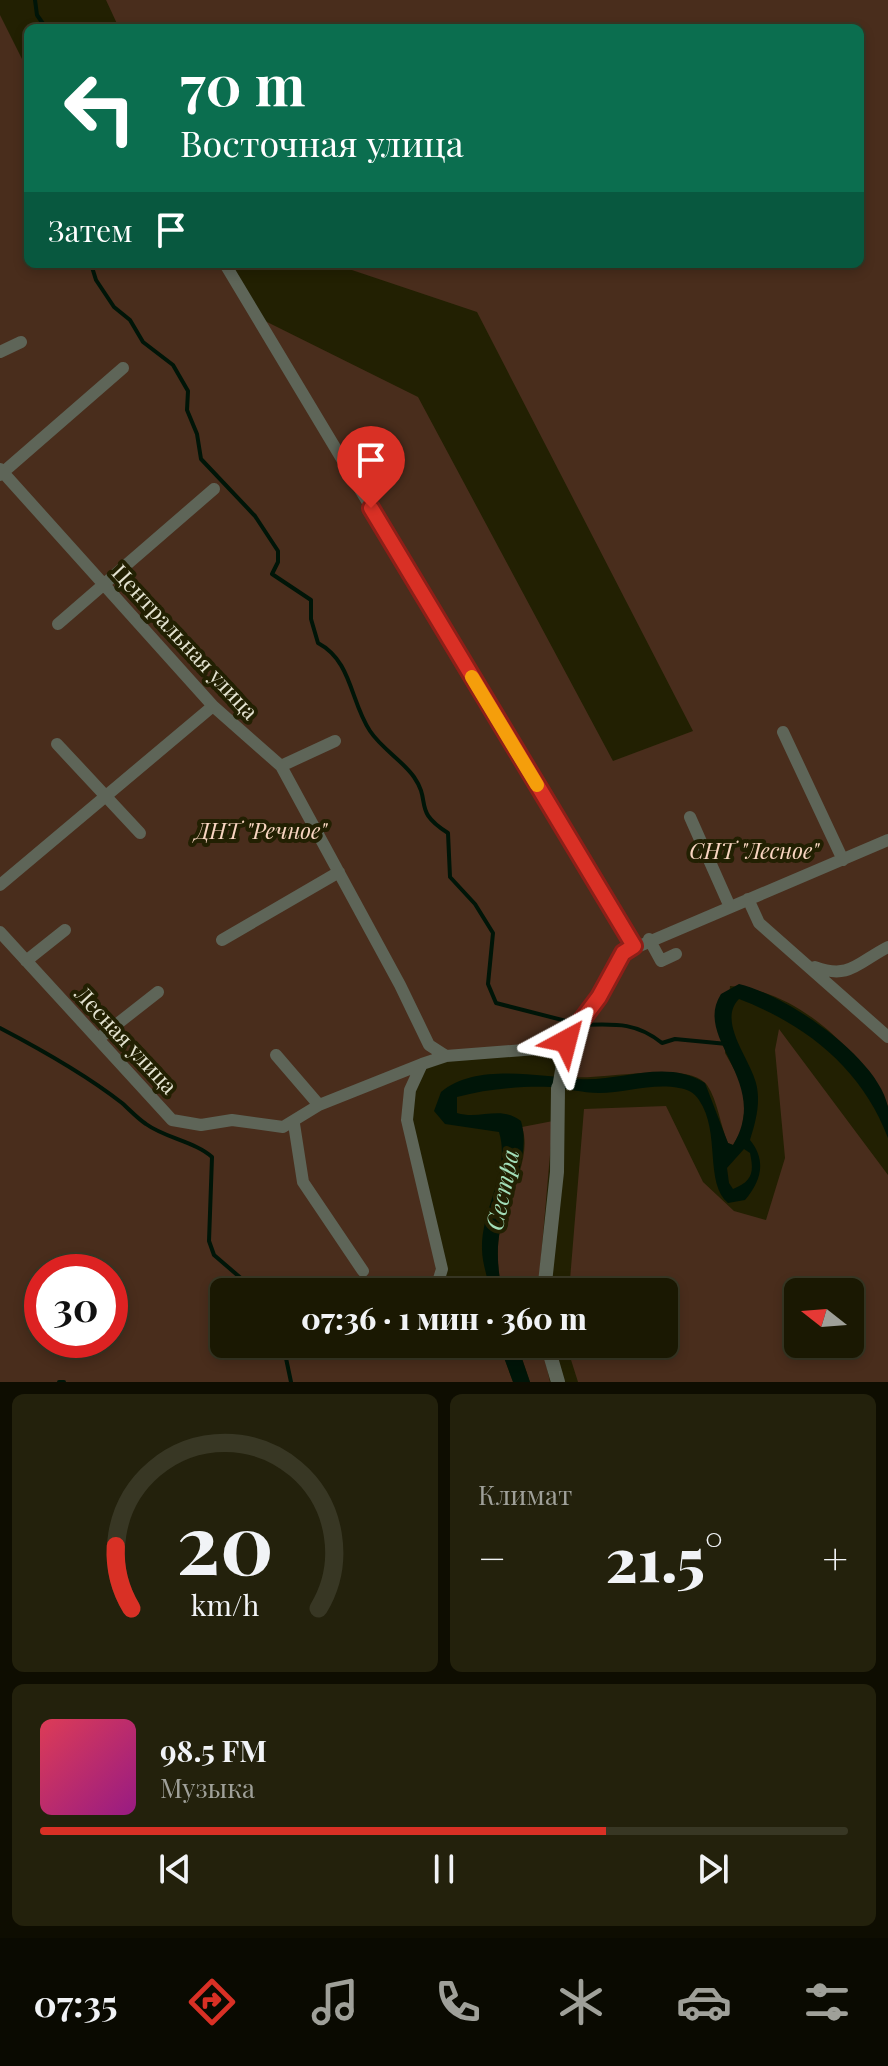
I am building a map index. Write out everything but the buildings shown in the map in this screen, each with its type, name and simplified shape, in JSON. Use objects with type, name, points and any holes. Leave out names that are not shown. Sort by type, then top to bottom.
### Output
[{"type":"street","points":[[227,268],[634,946]]},
{"type":"street","points":[[0,352],[21,342]]},
{"type":"street","points":[[1,472],[123,368]]},
{"type":"street","name":"Центральная улица","points":[[1,472],[213,706],[281,766],[429,1045],[446,1056]]},
{"type":"street","points":[[58,624],[214,489]]},
{"type":"street","points":[[0,885],[213,706]]},
{"type":"street","points":[[783,732],[843,860]]},
{"type":"street","points":[[281,766],[335,741]]},
{"type":"street","points":[[57,744],[140,833]]},
{"type":"street","points":[[690,817],[730,907]]},
{"type":"street","points":[[363,1271],[303,1182],[294,1124],[319,1105],[446,1056],[550,1048],[566,1041],[582,1022],[623,953],[634,946],[888,840]]},
{"type":"street","points":[[222,940],[339,872]]},
{"type":"street","points":[[748,899],[759,923],[800,961],[833,974],[846,972],[888,947]]},
{"type":"street","points":[[26,961],[65,930]]},
{"type":"street","name":"Лесная улица","points":[[0,932],[172,1120],[201,1125],[232,1120],[272,1128],[294,1124]]},
{"type":"street","points":[[649,939],[661,961],[676,954]]},
{"type":"street","points":[[808,965],[881,1034],[888,1037]]},
{"type":"street","points":[[98,1039],[158,992]]},
{"type":"street","points":[[546,1278],[557,1172],[559,1082],[566,1041]]},
{"type":"street","points":[[276,1055],[319,1105]]},
{"type":"street","points":[[422,1064],[410,1090],[407,1120],[442,1269],[439,1278]]},
{"type":"street","points":[[551,1358],[558,1382]]},
{"type":"green space","points":[[106,0],[888,0],[888,1106],[860,1064],[823,1026],[779,998],[730,986],[725,1053],[739,1078],[746,1102],[741,1131],[733,1145],[728,1143],[711,1091],[696,1077],[661,1072],[563,1076],[568,1040],[550,1048],[426,1062],[410,1090],[407,1120],[437,1236],[436,1278],[210,1278],[210,1358],[504,1358],[513,1382],[0,1382],[0,15],[24,63],[24,268],[227,268],[257,317],[418,397],[613,761],[693,731],[477,312],[346,268],[864,268],[864,24],[117,24]]},
{"type":"green space","points":[[779,1029],[888,1175],[888,1382],[578,1382],[570,1358],[678,1358],[678,1278],[570,1278],[584,1109],[666,1106],[703,1182],[734,1211],[766,1220],[785,1158],[775,1050]]},
{"type":"green space","points":[[553,1121],[539,1278],[500,1278],[499,1238],[524,1152],[522,1127]]},
{"type":"green space","points":[[522,1358],[545,1358],[550,1382],[530,1382]]},
{"type":"water","name":"Сестра","points":[[739,984],[781,1001],[827,1031],[867,1068],[881,1088],[888,1107],[888,1138],[863,1091],[829,1052],[787,1022],[739,999],[733,1008],[733,1029],[753,1073],[757,1090],[757,1112],[750,1140],[760,1163],[755,1186],[745,1200],[728,1203],[721,1194],[716,1183],[706,1113],[697,1097],[688,1090],[659,1087],[599,1093],[527,1087],[457,1097],[457,1113],[513,1116],[521,1121],[524,1135],[521,1162],[499,1238],[500,1278],[487,1278],[483,1234],[499,1176],[502,1147],[499,1132],[445,1124],[434,1111],[441,1092],[471,1077],[489,1074],[595,1079],[674,1072],[705,1083],[728,1143],[733,1145],[742,1122],[744,1101],[739,1081],[716,1028],[715,1011],[721,994]],"holes":[[[744,1149],[750,1153],[752,1166],[745,1183],[733,1189],[727,1168]]]},
{"type":"water","points":[[504,1358],[522,1358],[530,1382],[513,1382]]},
{"type":"waterway","points":[[35,0],[37,15],[43,24]]},
{"type":"waterway","points":[[92,268],[96,280],[114,307],[130,320],[143,342],[173,365],[188,391],[187,410],[197,434],[201,459],[255,516],[278,551],[278,562],[272,574],[311,600],[311,619],[318,643],[338,660],[370,731],[414,777],[426,812],[448,833],[450,877],[475,904],[493,933],[488,984],[496,1003],[574,1023]]},
{"type":"waterway","points":[[582,1025],[634,1028],[662,1043],[675,1039],[727,1044]]},
{"type":"waterway","points":[[0,1028],[93,1082],[154,1129],[198,1147],[212,1157],[209,1241],[214,1255],[241,1278]]},
{"type":"waterway","points":[[286,1358],[291,1382]]},
{"type":"waterway","points":[[59,1382],[64,1382]]},
{"type":"slow traffic","points":[[472,677],[537,785]]},
{"type":"route","points":[[371,508],[634,946],[623,953],[599,997],[566,1041]]},
{"type":"park label","name":"ДНТ \"Речное\"","points":[[261,831]]},
{"type":"park label","name":"СНТ \"Лесное\"","points":[[754,851]]}]
